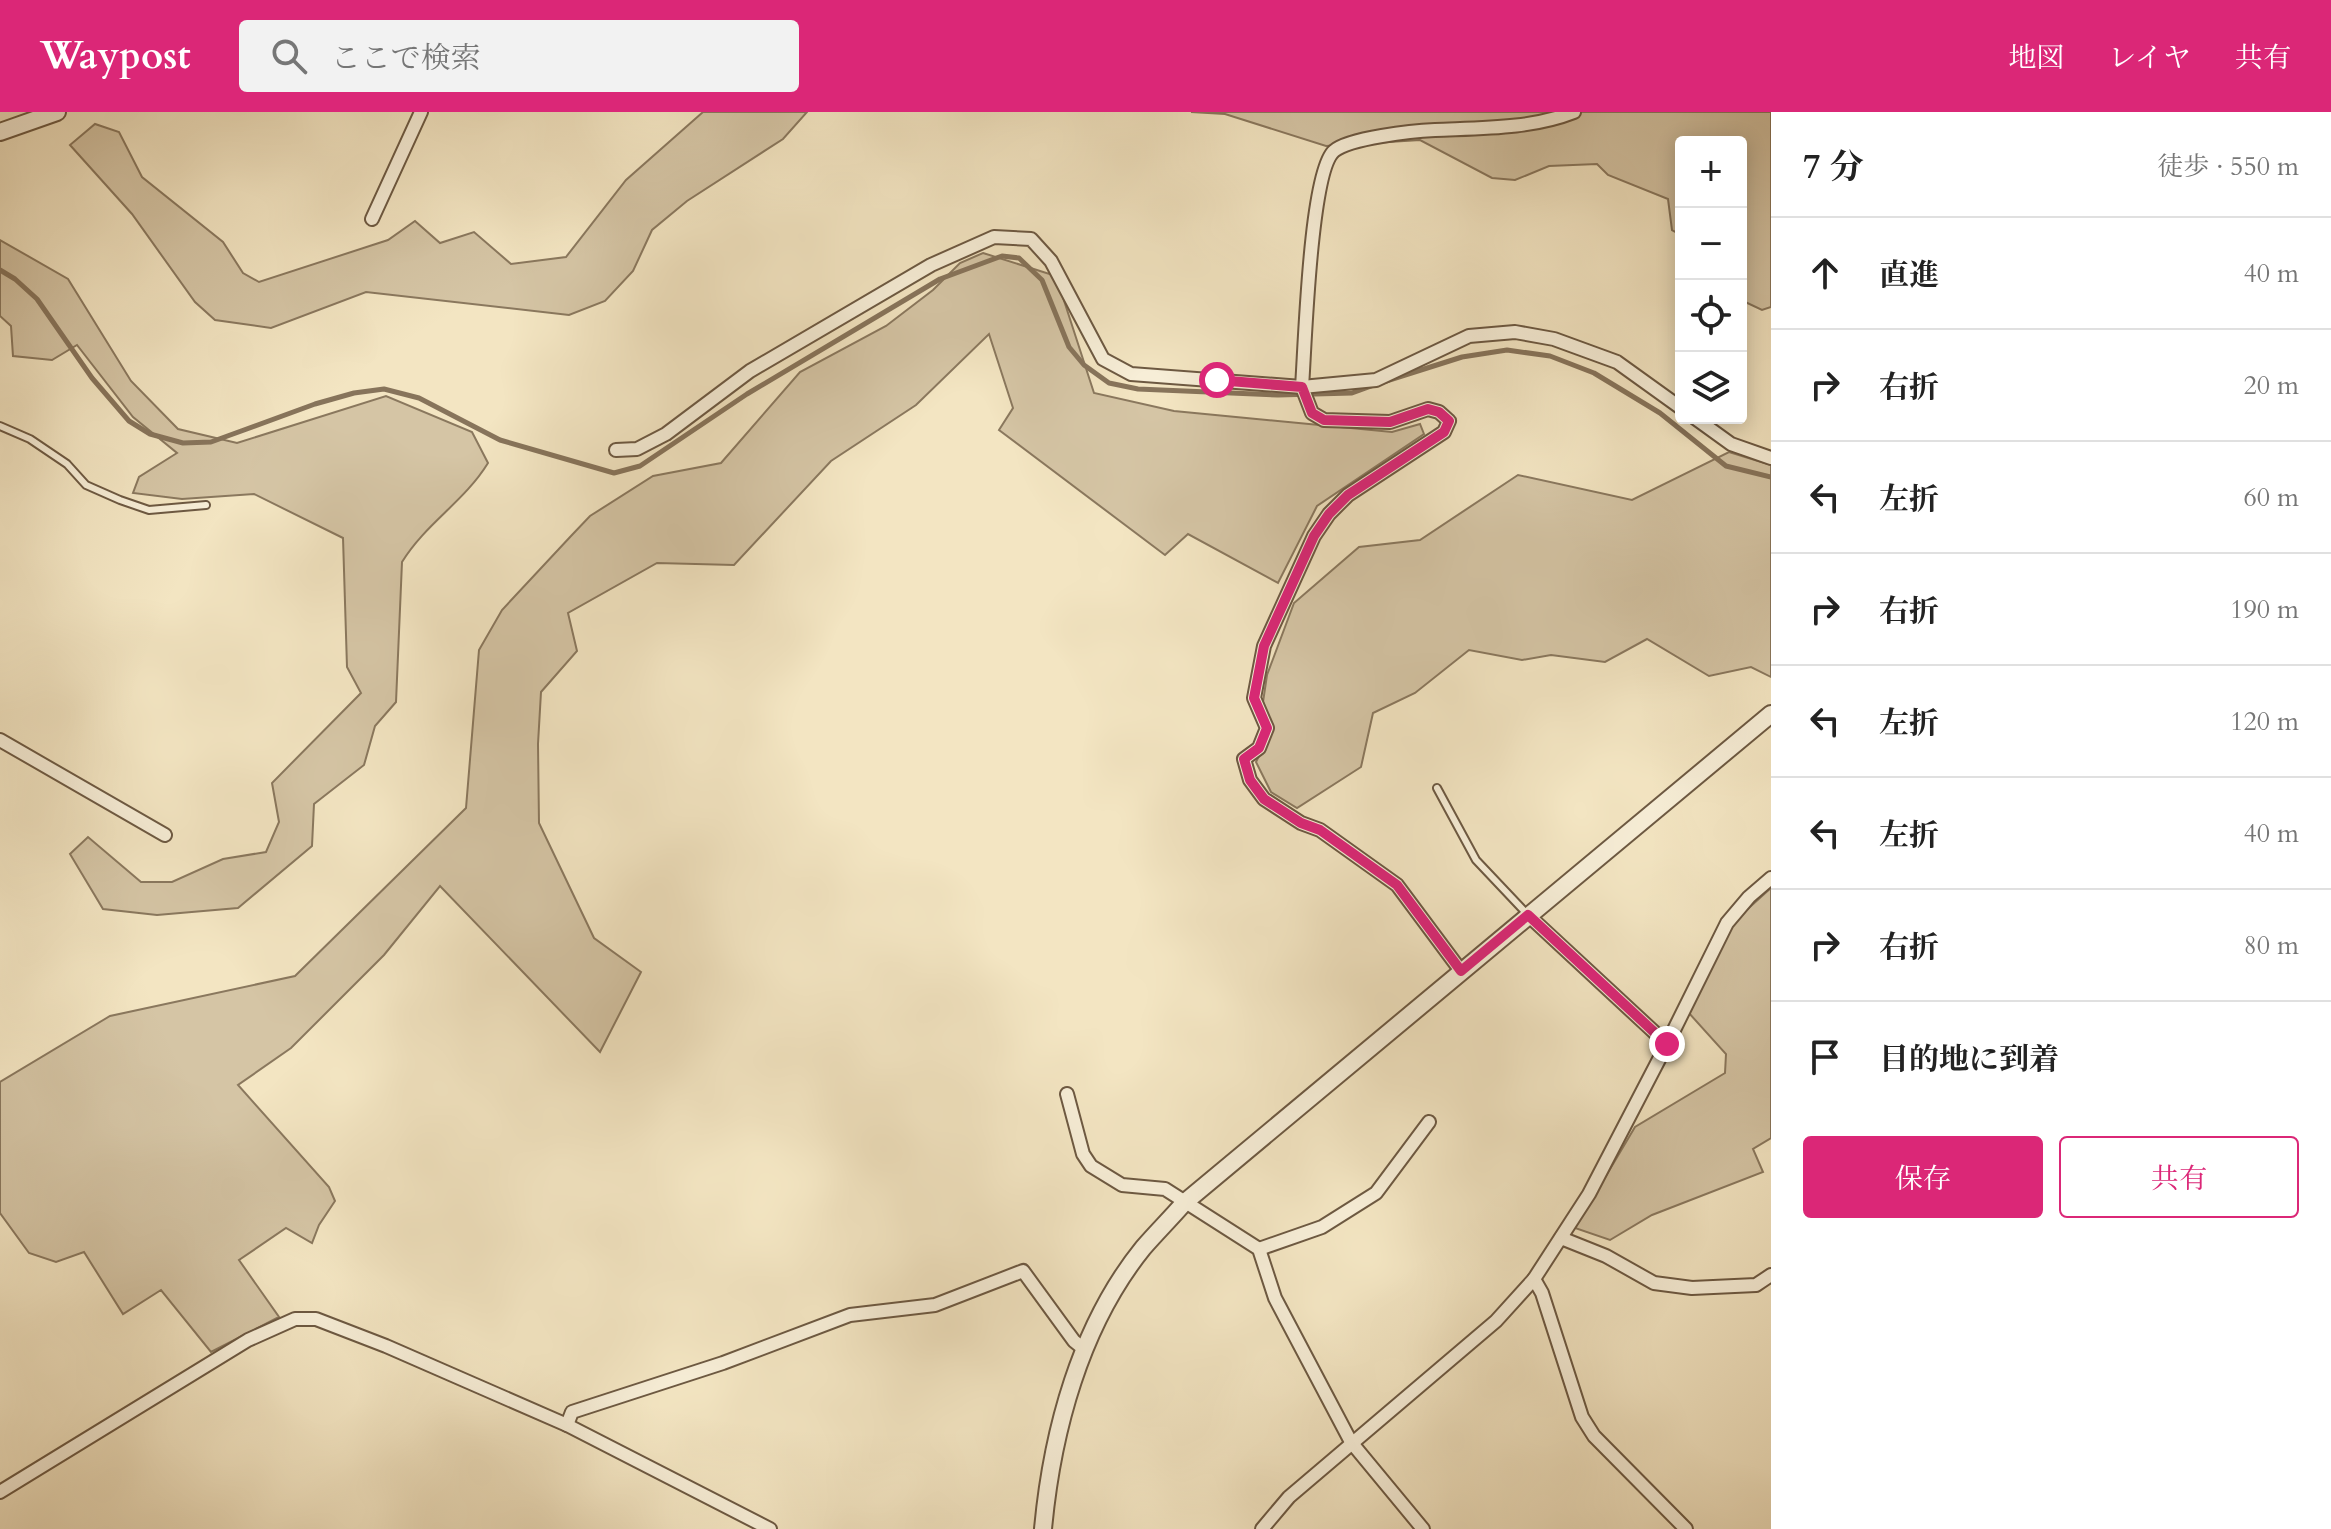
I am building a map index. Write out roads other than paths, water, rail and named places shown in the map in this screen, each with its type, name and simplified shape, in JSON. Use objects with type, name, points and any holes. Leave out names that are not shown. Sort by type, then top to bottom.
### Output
[{"type":"street","points":[[0,132],[57,112]]},
{"type":"street","points":[[372,219],[421,112]]},
{"type":"street","points":[[1461,971],[1397,885],[1320,830],[1301,823],[1264,799],[1250,780],[1244,759],[1259,748],[1267,728],[1254,698],[1264,646],[1314,536],[1329,514],[1348,495],[1444,432],[1449,421],[1439,412],[1428,409],[1390,422],[1324,420],[1312,413],[1302,387],[1317,200],[1324,168],[1333,151],[1356,142],[1392,135],[1550,121],[1574,112]]},
{"type":"street","points":[[616,450],[637,449],[666,434],[750,371],[931,265],[994,237],[1031,239],[1051,261],[1103,359],[1131,374],[1302,387],[1376,380],[1469,336],[1515,332],[1554,339],[1617,362],[1675,404]]},
{"type":"street","points":[[1703,424],[1731,444],[1771,458]]},
{"type":"street","points":[[1043,1529],[1048,1479],[1084,1349],[1142,1250],[1184,1203],[1771,714]]},
{"type":"street","points":[[0,740],[165,835]]},
{"type":"street","points":[[1262,1529],[1289,1497],[1496,1321],[1534,1279],[1589,1194],[1727,923],[1749,897],[1771,878]]},
{"type":"street","points":[[1528,915],[1667,1044]]},
{"type":"street","points":[[1067,1094],[1083,1154],[1091,1166],[1122,1185],[1165,1189],[1259,1249],[1275,1298],[1351,1442],[1423,1529]]},
{"type":"street","points":[[1259,1249],[1322,1227],[1376,1193],[1429,1122]]},
{"type":"street","points":[[1561,1238],[1606,1256],[1654,1283],[1692,1288],[1756,1285],[1771,1275]]},
{"type":"street","points":[[567,1425],[572,1412],[723,1363],[850,1315],[935,1305],[1023,1271],[1074,1341],[1084,1349]]},
{"type":"street","points":[[1534,1279],[1542,1293],[1582,1417],[1594,1436],[1686,1529]]},
{"type":"street","points":[[0,1492],[248,1340],[295,1319],[316,1319],[567,1425],[770,1529]]},
{"type":"lane","points":[[0,426],[30,439],[67,464],[86,485],[120,500],[149,510],[206,505]]},
{"type":"lane","points":[[1437,788],[1476,860],[1528,915]]},
{"type":"waterway","points":[[0,270],[37,299],[92,378],[129,421],[150,434],[183,443],[211,442],[315,404],[354,393],[384,389],[419,398],[500,440],[614,473],[640,466],[747,394],[940,279],[1002,256],[1019,258],[1042,280],[1069,347],[1084,365],[1109,383],[1138,389],[1278,395],[1352,393],[1374,385]]},
{"type":"waterway","points":[[1383,382],[1462,357],[1507,350],[1550,356],[1594,373],[1660,413],[1726,466],[1771,477]]}]
